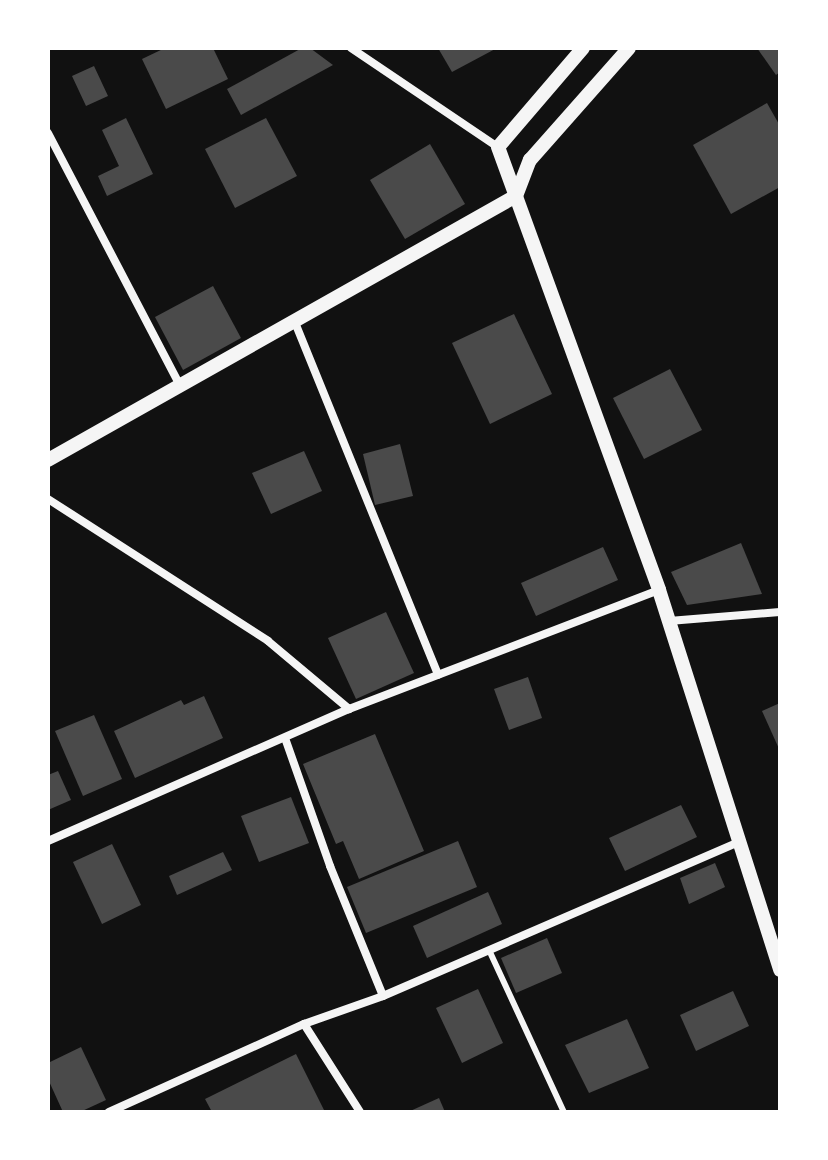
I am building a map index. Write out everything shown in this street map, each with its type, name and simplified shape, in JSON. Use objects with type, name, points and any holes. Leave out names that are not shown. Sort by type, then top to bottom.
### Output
[{"type":"street","points":[[351,48],[498,147],[659,590],[780,970]]},
{"type":"street","points":[[498,147],[583,48]]},
{"type":"street","points":[[48,460],[293,319],[516,196],[530,160],[629,48]]},
{"type":"street","points":[[48,133],[180,386]]},
{"type":"street","points":[[293,319],[438,675]]},
{"type":"street","points":[[48,499],[55,507],[268,641],[349,709]]},
{"type":"street","points":[[48,841],[349,709],[659,590]]},
{"type":"street","points":[[669,621],[780,612]]},
{"type":"street","points":[[285,738],[330,866],[383,996]]},
{"type":"street","points":[[109,1112],[304,1024],[383,996],[739,842]]},
{"type":"street","points":[[304,1024],[360,1112]]},
{"type":"lane","points":[[489,950],[564,1112]]},
{"type":"building","points":[[165,48],[213,48],[228,79],[166,109],[142,59]]},
{"type":"building","points":[[302,48],[310,48],[333,65],[241,115],[227,89]]},
{"type":"building","points":[[438,48],[497,48],[452,72]]},
{"type":"building","points":[[757,48],[780,48],[780,72],[776,75]]},
{"type":"building","points":[[94,66],[108,96],[86,106],[72,76]]},
{"type":"building","points":[[767,103],[780,126],[780,187],[731,214],[693,145]]},
{"type":"building","points":[[126,118],[153,174],[107,196],[98,176],[119,166],[102,130]]},
{"type":"building","points":[[266,118],[297,176],[235,208],[205,149]]},
{"type":"building","points":[[430,144],[465,204],[405,239],[370,180]]},
{"type":"building","points":[[213,286],[241,338],[183,370],[155,317]]},
{"type":"building","points":[[514,314],[552,394],[490,424],[452,343]]},
{"type":"building","points":[[670,369],[702,430],[644,459],[613,398]]},
{"type":"building","points":[[400,444],[413,496],[375,505],[363,454]]},
{"type":"building","points":[[304,451],[322,491],[271,514],[252,473]]},
{"type":"building","points":[[741,543],[762,594],[687,605],[671,572]]},
{"type":"building","points":[[603,547],[618,580],[536,616],[521,583]]},
{"type":"building","points":[[386,612],[414,673],[356,699],[328,638]]},
{"type":"building","points":[[528,677],[542,718],[509,730],[494,689]]},
{"type":"building","points":[[204,696],[223,738],[135,778],[114,731],[181,700],[184,705]]},
{"type":"building","points":[[780,703],[780,751],[762,711]]},
{"type":"building","points":[[94,715],[122,779],[83,796],[55,731]]},
{"type":"building","points":[[375,734],[424,851],[359,879],[343,841],[336,844],[303,764]]},
{"type":"building","points":[[58,771],[71,800],[48,810],[48,775]]},
{"type":"building","points":[[291,797],[309,843],[259,862],[241,816]]},
{"type":"building","points":[[681,805],[697,837],[625,871],[609,838]]},
{"type":"building","points":[[458,841],[477,887],[366,933],[347,887]]},
{"type":"building","points":[[112,844],[141,905],[102,924],[73,862]]},
{"type":"building","points":[[223,852],[232,870],[177,895],[169,876]]},
{"type":"building","points":[[715,863],[725,887],[689,904],[680,878]]},
{"type":"building","points":[[488,892],[502,924],[427,958],[413,926]]},
{"type":"building","points":[[547,938],[562,973],[516,993],[501,958]]},
{"type":"building","points":[[478,989],[503,1043],[462,1063],[436,1008]]},
{"type":"building","points":[[733,991],[749,1026],[696,1051],[680,1015]]},
{"type":"building","points":[[627,1019],[649,1068],[589,1093],[565,1045]]},
{"type":"building","points":[[81,1047],[106,1100],[80,1112],[63,1112],[48,1079],[48,1063]]},
{"type":"building","points":[[296,1054],[325,1112],[212,1112],[205,1099]]},
{"type":"building","points":[[439,1098],[445,1112],[408,1112]]}]
